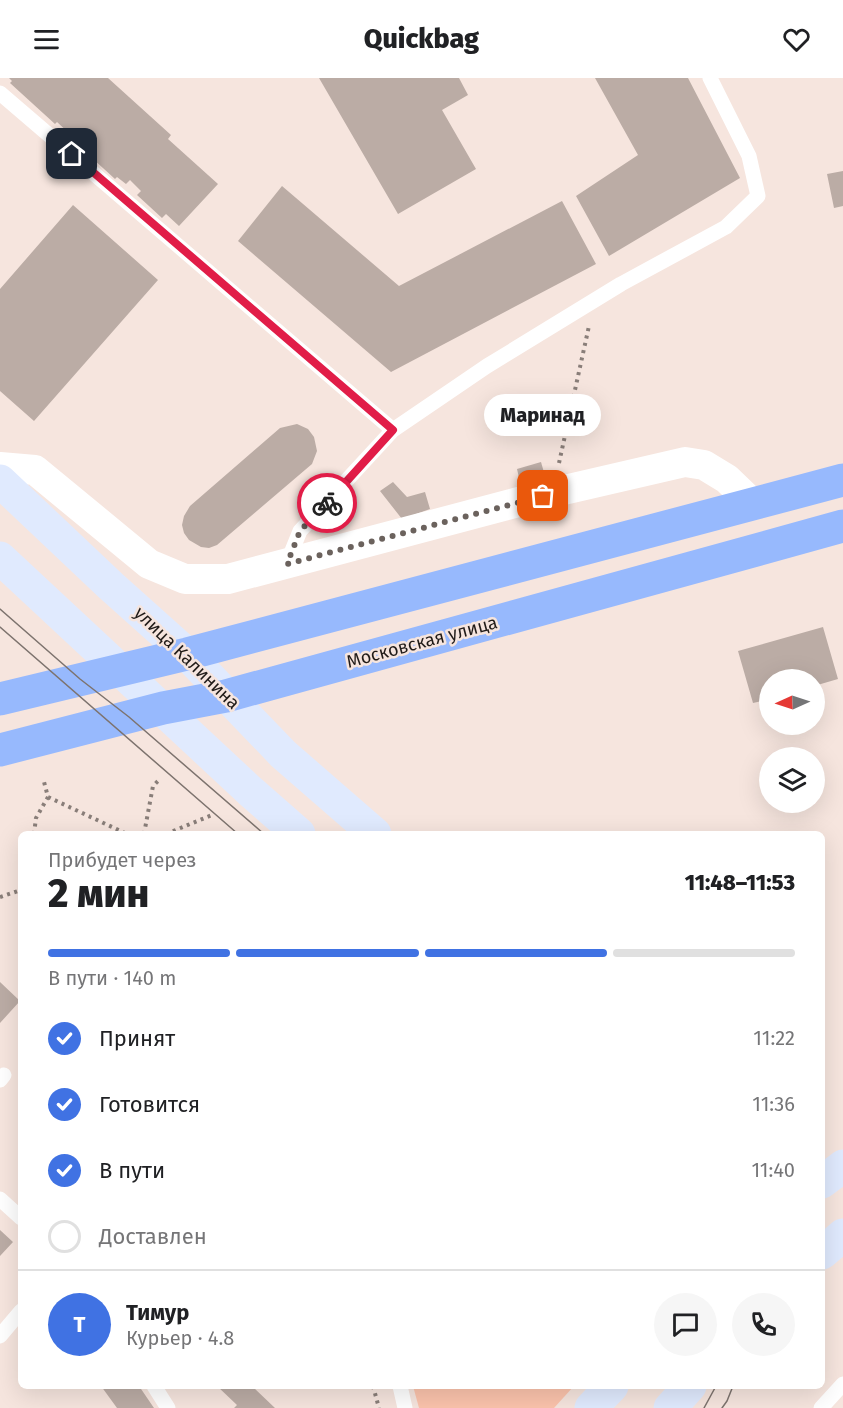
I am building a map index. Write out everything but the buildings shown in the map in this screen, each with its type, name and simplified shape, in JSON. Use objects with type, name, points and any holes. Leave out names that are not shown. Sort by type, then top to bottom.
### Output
[{"type":"highway","points":[[0,699],[188,654],[843,480]]},
{"type":"highway","name":"Московская улица","points":[[0,750],[163,708],[226,696],[843,526]]},
{"type":"street","points":[[0,467],[34,470],[149,564],[185,579],[228,579],[564,490],[685,462],[704,465],[727,479],[753,504]]},
{"type":"street","name":"улица Калинина","points":[[0,481],[111,586],[188,654],[283,754],[372,831]]},
{"type":"street","points":[[74,549],[116,537]]},
{"type":"street","points":[[0,558],[296,831]]},
{"type":"street","points":[[825,1180],[843,1166]]},
{"type":"street","points":[[591,1408],[609,1389]]},
{"type":"street","points":[[670,1408],[687,1389]]},
{"type":"lane","points":[[287,564],[300,531],[393,430],[487,366],[621,284],[726,227],[758,196],[749,156],[710,78]]},
{"type":"lane","points":[[0,93],[393,430]]},
{"type":"lane","points":[[0,1199],[18,1215]]},
{"type":"lane","points":[[0,1336],[18,1315]]},
{"type":"lane","points":[[821,1408],[843,1384]]},
{"type":"lane","points":[[156,1389],[168,1408]]},
{"type":"lane","points":[[401,1389],[405,1408]]},
{"type":"path","points":[[564,490],[558,464],[590,323]]},
{"type":"path","points":[[34,831],[36,818],[48,796],[43,778]]},
{"type":"path","points":[[145,831],[153,786],[159,781]]},
{"type":"path","points":[[48,796],[121,831]]},
{"type":"path","points":[[173,831],[212,815]]},
{"type":"path","points":[[0,897],[18,891]]},
{"type":"path","points":[[374,1389],[379,1408]]},
{"type":"shaded area","points":[[414,1389],[571,1389],[554,1408],[419,1408]]},
{"type":"tram line","points":[[0,609],[261,831]]},
{"type":"tram line","points":[[0,627],[235,831]]},
{"type":"tram line","points":[[704,1408],[714,1389]]},
{"type":"tram line","points":[[722,1408],[732,1389]]},
{"type":"way so far","points":[[327,503],[300,531],[287,564],[543,496]]},
{"type":"place","name":"Маринад","points":[[543,496]]},
{"type":"route","points":[[72,154],[393,430],[327,503]]}]
